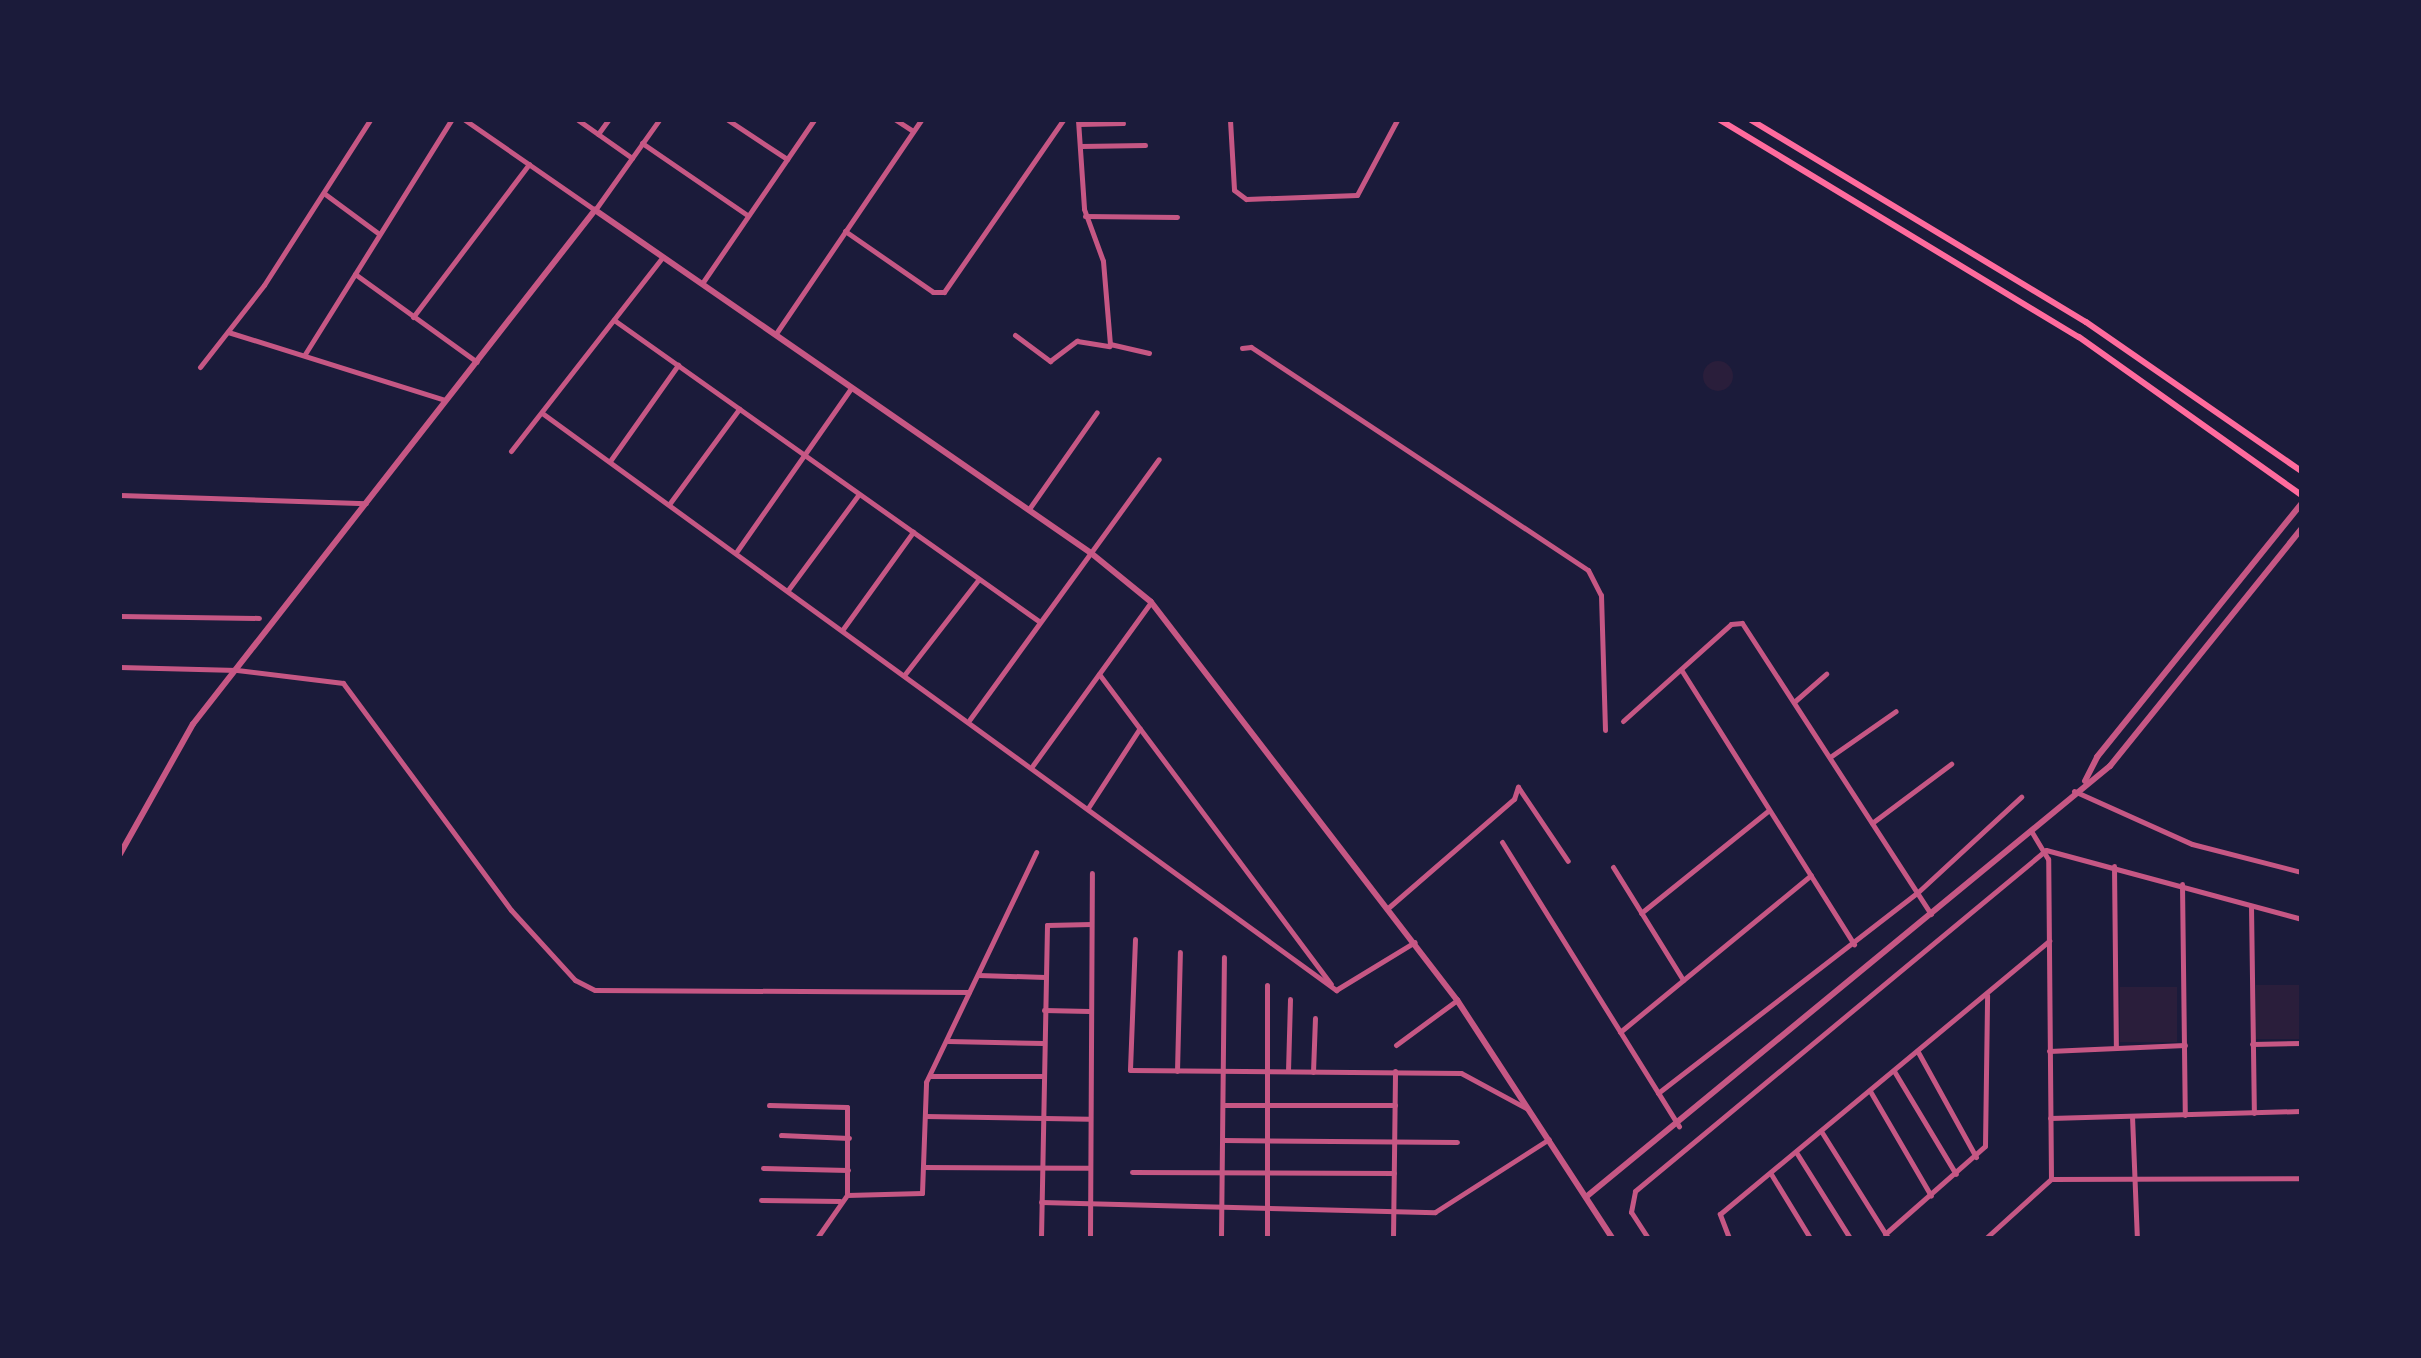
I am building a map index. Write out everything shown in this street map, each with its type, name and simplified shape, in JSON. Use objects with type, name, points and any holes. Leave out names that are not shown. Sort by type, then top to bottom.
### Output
[{"type":"main road","points":[[1722,120],[2078,337],[2301,494]]},
{"type":"main road","points":[[1751,120],[2086,322],[2301,471]]},
{"type":"street","points":[[200,367],[325,194],[370,120]]},
{"type":"street","points":[[306,354],[451,120]]},
{"type":"street","points":[[465,120],[1092,553],[1151,602],[1457,1000],[1609,1234],[1600,1238]]},
{"type":"street","points":[[578,120],[632,158]]},
{"type":"street","points":[[598,134],[608,120]]},
{"type":"street","points":[[120,854],[183,739],[595,210],[659,120]]},
{"type":"street","points":[[729,120],[788,158]]},
{"type":"street","points":[[702,282],[814,120]]},
{"type":"street","points":[[896,120],[913,131]]},
{"type":"street","points":[[777,332],[921,120]]},
{"type":"street","points":[[846,232],[934,292],[944,292],[1063,120]]},
{"type":"street","points":[[1230,120],[1234,190],[1246,199],[1357,195],[1397,120]]},
{"type":"street","points":[[1112,346],[1103,261],[1085,216],[1078,122],[1123,123]]},
{"type":"street","points":[[642,144],[748,216]]},
{"type":"street","points":[[1081,146],[1145,145]]},
{"type":"street","points":[[414,317],[530,164]]},
{"type":"street","points":[[325,194],[379,235]]},
{"type":"street","points":[[1085,216],[1178,217]]},
{"type":"street","points":[[511,452],[664,256]]},
{"type":"street","points":[[355,274],[477,362]]},
{"type":"street","points":[[614,320],[1040,622]]},
{"type":"street","points":[[227,332],[445,400]]},
{"type":"street","points":[[1015,335],[1050,361],[1080,340],[1150,353]]},
{"type":"street","points":[[1242,348],[1298,377],[1588,570],[1602,595],[1605,730]]},
{"type":"street","points":[[610,461],[678,365]]},
{"type":"street","points":[[736,552],[853,386]]},
{"type":"street","points":[[670,504],[739,409]]},
{"type":"street","points":[[542,412],[970,719],[1336,990]]},
{"type":"street","points":[[1029,509],[1096,412]]},
{"type":"street","points":[[970,719],[1158,460]]},
{"type":"street","points":[[788,590],[859,494]]},
{"type":"street","points":[[120,495],[366,503]]},
{"type":"street","points":[[2084,782],[2096,757],[2301,504]]},
{"type":"street","points":[[1586,1197],[1678,1126],[2074,790],[2110,766],[2301,529]]},
{"type":"street","points":[[842,629],[913,532]]},
{"type":"street","points":[[906,674],[978,578]]},
{"type":"street","points":[[1033,765],[1151,602]]},
{"type":"street","points":[[120,616],[260,618]]},
{"type":"street","points":[[1623,721],[1738,622],[1931,914]]},
{"type":"street","points":[[120,667],[237,670],[343,684],[511,910],[575,980],[595,990],[970,992]]},
{"type":"street","points":[[1682,671],[1854,944]]},
{"type":"street","points":[[1099,674],[1336,990]]},
{"type":"street","points":[[1794,702],[1826,674]]},
{"type":"street","points":[[1830,757],[1896,711]]},
{"type":"street","points":[[1088,808],[1140,728]]},
{"type":"street","points":[[1872,823],[1952,764]]},
{"type":"street","points":[[1388,908],[1514,799],[1518,787],[1568,860]]},
{"type":"street","points":[[2074,790],[2192,844],[2301,872]]},
{"type":"street","points":[[1658,1093],[1917,893],[2022,797]]},
{"type":"street","points":[[1642,913],[1770,810]]},
{"type":"street","points":[[2028,830],[2046,850],[2182,884],[2301,920]]},
{"type":"street","points":[[1502,842],[1678,1126]]},
{"type":"street","points":[[2046,850],[2050,1178]]},
{"type":"street","points":[[1648,1238],[1631,1212],[1635,1191],[2046,850]]},
{"type":"street","points":[[817,1238],[847,1195],[920,1196],[928,1076],[1036,852]]},
{"type":"street","points":[[2114,866],[2116,1048]]},
{"type":"street","points":[[1613,867],[1683,980]]},
{"type":"street","points":[[1090,1238],[1092,873]]},
{"type":"street","points":[[1620,1032],[1811,875]]},
{"type":"street","points":[[2182,884],[2185,1114]]},
{"type":"street","points":[[2251,904],[2254,1113]]},
{"type":"street","points":[[1040,1238],[1049,923],[1091,924]]},
{"type":"street","points":[[1134,938],[1130,1070],[1462,1073],[1530,1109]]},
{"type":"street","points":[[1729,1238],[1720,1214],[2049,941]]},
{"type":"street","points":[[1336,990],[1415,942]]},
{"type":"street","points":[[1177,1071],[1180,952]]},
{"type":"street","points":[[1221,1238],[1224,956]]},
{"type":"street","points":[[977,976],[1045,977]]},
{"type":"street","points":[[1204,1238],[1266,1238],[1267,985]]},
{"type":"street","points":[[1822,1131],[1887,1236],[1976,1156],[1986,1137],[1986,995]]},
{"type":"street","points":[[1288,1072],[1290,999]]},
{"type":"street","points":[[1396,1046],[1457,1000]]},
{"type":"street","points":[[1044,1010],[1089,1010]]},
{"type":"street","points":[[1313,1072],[1314,1018]]},
{"type":"street","points":[[948,1041],[1043,1042]]},
{"type":"street","points":[[2252,1044],[2301,1043]]},
{"type":"street","points":[[2050,1050],[2186,1045]]},
{"type":"street","points":[[1918,1052],[1976,1156]]},
{"type":"street","points":[[1394,1071],[1394,1238]]},
{"type":"street","points":[[1894,1071],[1956,1174]]},
{"type":"street","points":[[928,1076],[1042,1076]]},
{"type":"street","points":[[1870,1090],[1931,1196]]},
{"type":"street","points":[[769,1105],[844,1106],[849,1138],[847,1195]]},
{"type":"street","points":[[1224,1105],[1395,1105]]},
{"type":"street","points":[[2050,1118],[2301,1112]]},
{"type":"street","points":[[925,1116],[1090,1119]]},
{"type":"street","points":[[2132,1116],[2137,1238]]},
{"type":"street","points":[[782,1135],[849,1138]]},
{"type":"street","points":[[1042,1202],[1443,1210],[1549,1139]]},
{"type":"street","points":[[1224,1140],[1458,1142]]},
{"type":"street","points":[[1795,1150],[1850,1238]]},
{"type":"street","points":[[924,1166],[1090,1168]]},
{"type":"street","points":[[763,1168],[848,1170]]},
{"type":"street","points":[[1132,1172],[1394,1172]]},
{"type":"street","points":[[1771,1174],[1810,1238]]},
{"type":"street","points":[[1986,1238],[2050,1178],[2134,1182],[2301,1178]]},
{"type":"street","points":[[762,1200],[840,1200]]},
{"type":"shaded area","points":[[1718,361],[1732,370],[1733,376],[1724,390],[1718,391],[1704,382],[1703,376],[1712,362]]},
{"type":"shaded area","points":[[2256,985],[2301,985],[2301,1039],[2256,1039]]},
{"type":"shaded area","points":[[2120,987],[2177,987],[2177,1042],[2120,1042]]}]
